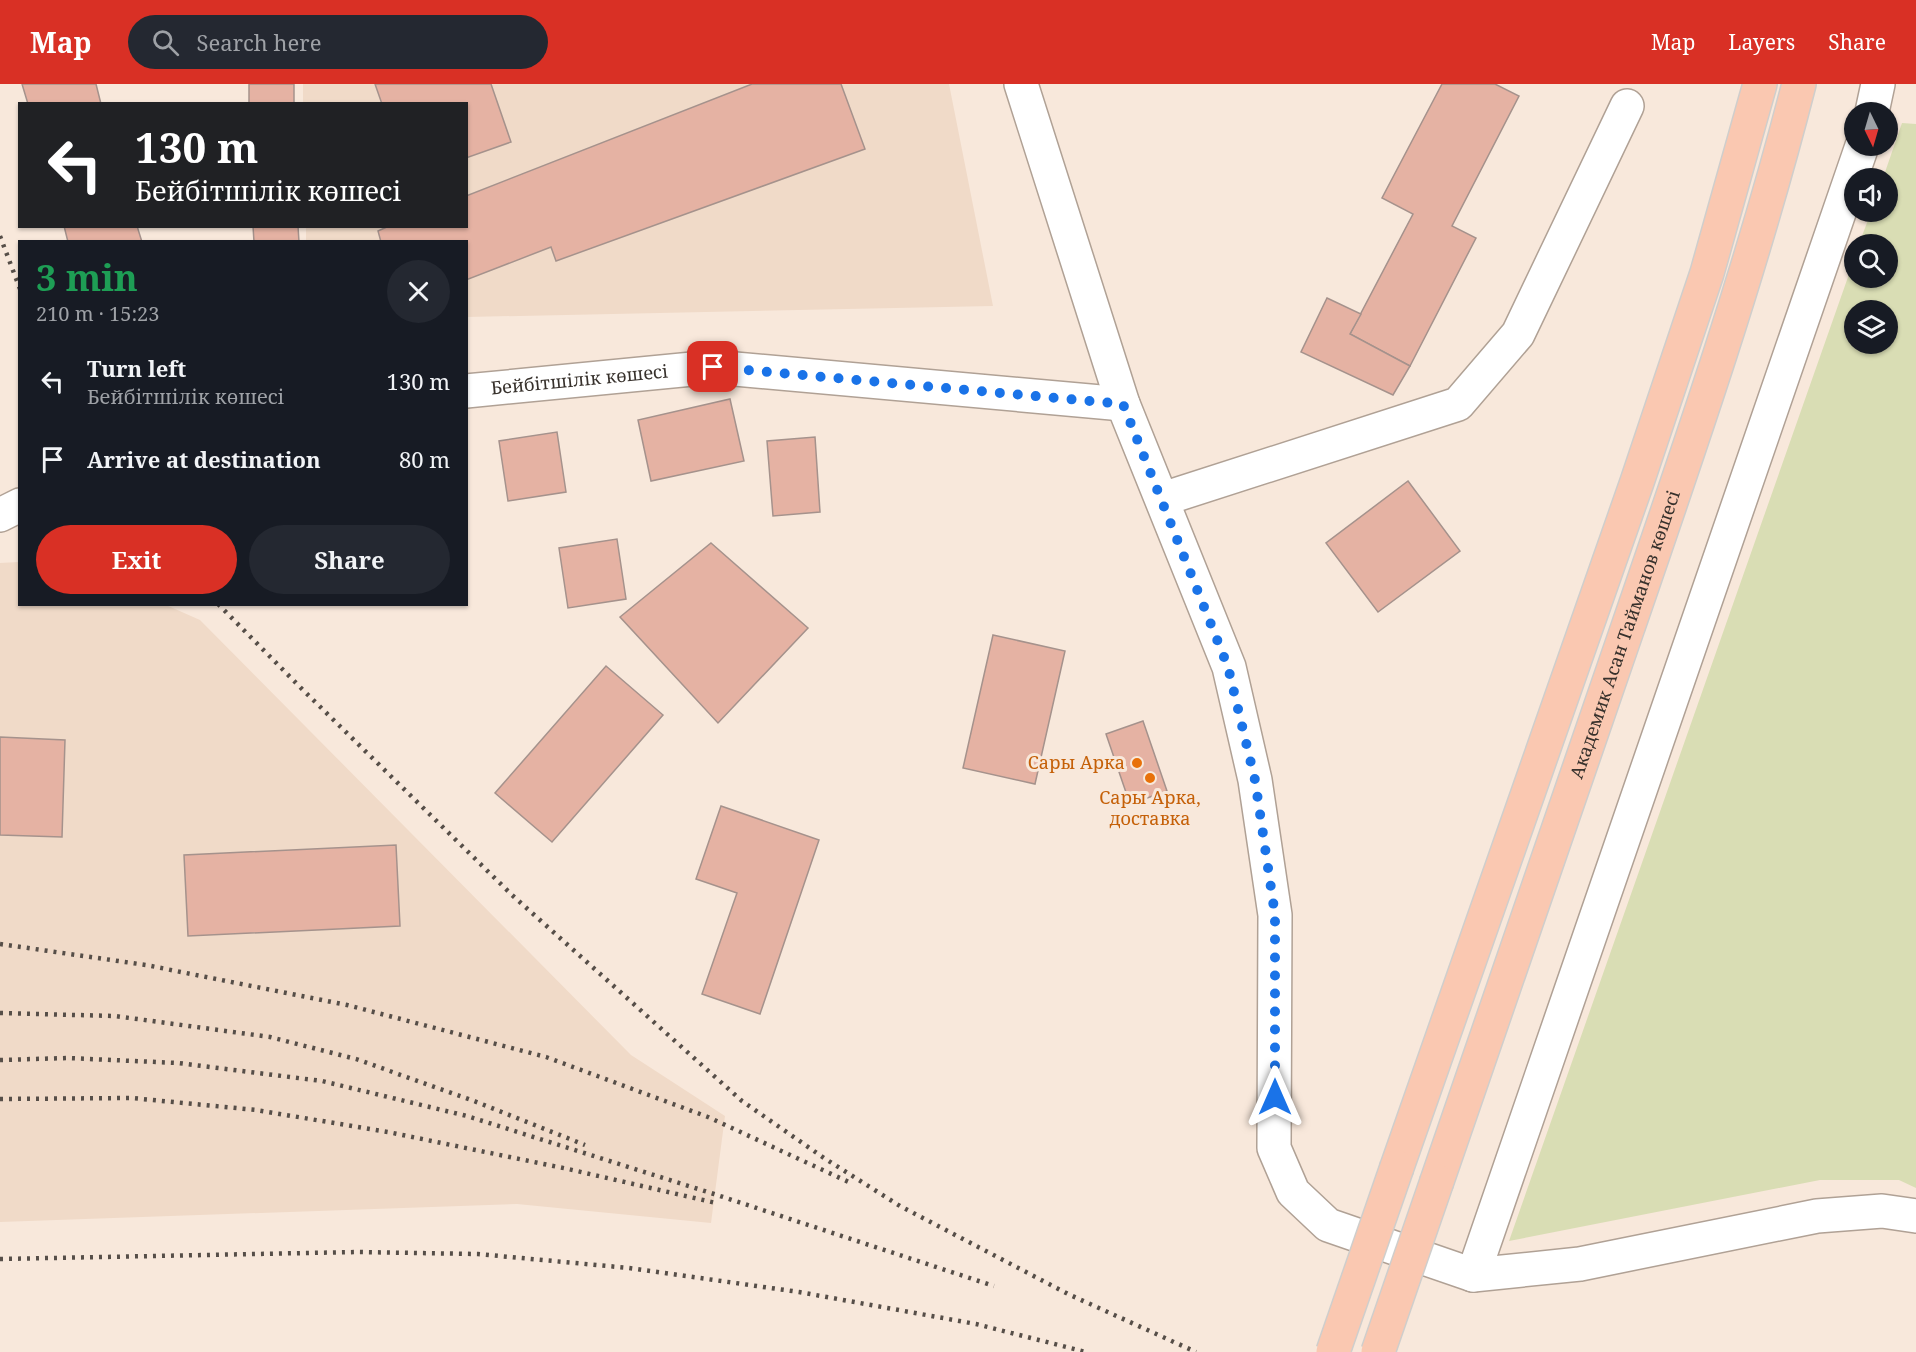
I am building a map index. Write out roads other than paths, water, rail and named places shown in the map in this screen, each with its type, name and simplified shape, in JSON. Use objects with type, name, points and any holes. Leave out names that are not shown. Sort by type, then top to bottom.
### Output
[{"type":"main road","points":[[1333,1352],[1629,504],[1707,273],[1760,84]]},
{"type":"main road","name":"Академик Асан Тайманов көшесі","points":[[1378,1352],[1677,483],[1776,177],[1799,84]]},
{"type":"street","points":[[1874,102],[1878,84]]},
{"type":"street","points":[[1026,85],[1123,404],[1228,667],[1255,780],[1275,915],[1274,1148],[1293,1192],[1328,1225],[1473,1275],[1580,1264],[1817,1216],[1882,1211],[1916,1216]]},
{"type":"street","points":[[1162,499],[1458,404],[1518,334],[1627,106]]},
{"type":"street","points":[[1473,1275],[1859,156]]},
{"type":"street","name":"Бейбітшілік көшесі","points":[[468,391],[713,367],[1123,404]]},
{"type":"street","points":[[0,515],[18,506]]},
{"type":"railway","points":[[0,236],[18,284]]},
{"type":"railway","points":[[220,606],[512,895],[742,1101],[824,1158],[900,1206],[1068,1294],[1196,1352]]},
{"type":"railway","points":[[0,944],[146,965],[347,1005],[546,1057],[708,1117],[853,1184]]},
{"type":"railway","points":[[0,1013],[115,1016],[270,1037],[356,1059],[474,1101],[585,1145]]},
{"type":"railway","points":[[0,1060],[68,1058],[178,1063],[322,1081],[467,1116],[994,1286]]},
{"type":"railway","points":[[0,1099],[132,1098],[256,1110],[388,1132],[568,1169],[716,1203]]},
{"type":"railway","points":[[0,1259],[358,1252],[478,1254],[629,1268],[799,1292],[976,1324],[1086,1352]]},
{"type":"place","name":"Сары Арка","points":[[1137,763]]},
{"type":"place","name":"Сары Арка, доставка","points":[[1150,778]]}]
